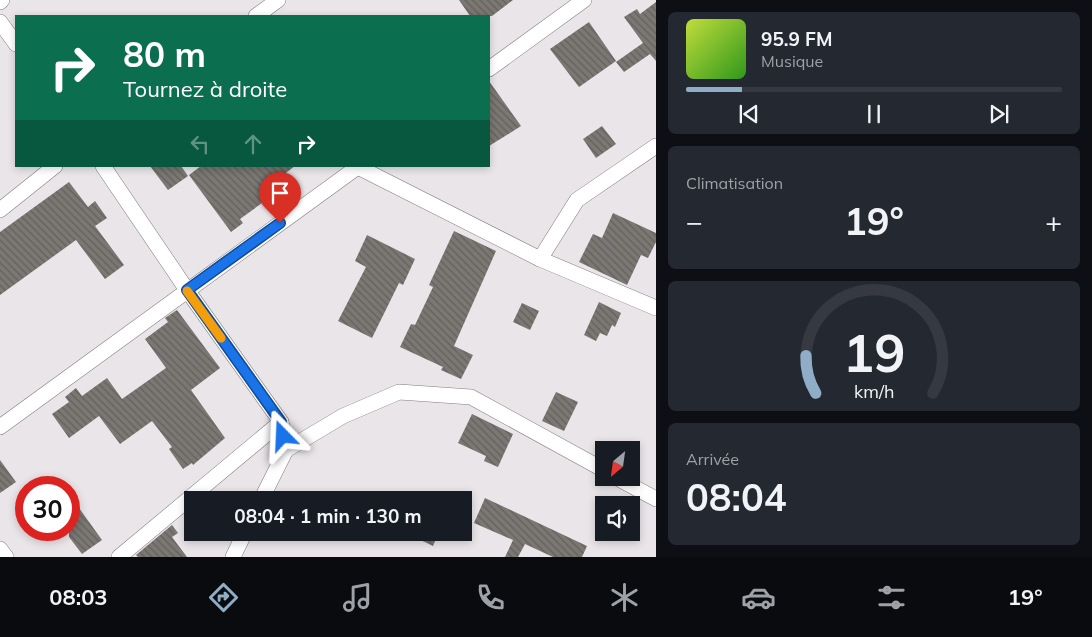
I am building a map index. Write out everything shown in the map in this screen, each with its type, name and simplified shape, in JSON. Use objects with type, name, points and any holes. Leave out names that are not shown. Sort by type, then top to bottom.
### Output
[{"type":"street","points":[[257,15],[278,0]]},
{"type":"street","points":[[490,68],[584,0]]},
{"type":"street","points":[[0,22],[15,43]]},
{"type":"street","points":[[540,259],[577,200],[656,146]]},
{"type":"street","points":[[0,210],[54,167]]},
{"type":"street","points":[[104,167],[187,290],[281,422],[286,450]]},
{"type":"street","points":[[0,427],[359,167],[540,259],[656,308]]},
{"type":"street","points":[[266,491],[286,450],[343,416],[399,392],[471,398],[595,465]]},
{"type":"street","points":[[119,557],[281,422]]},
{"type":"street","points":[[632,486],[656,499]]},
{"type":"street","points":[[233,557],[241,541]]},
{"type":"street","points":[[0,549],[6,557]]},
{"type":"building","points":[[459,0],[513,0],[492,16],[469,15]]},
{"type":"building","points":[[656,2],[656,61],[650,54],[624,72],[616,62],[643,43],[624,17],[637,9],[640,14]]},
{"type":"building","points":[[589,22],[616,61],[579,87],[550,49]]},
{"type":"building","points":[[490,82],[521,126],[490,145]]},
{"type":"building","points":[[602,126],[616,144],[596,158],[583,139]]},
{"type":"building","points":[[151,167],[182,167],[188,176],[168,190]]},
{"type":"building","points":[[200,167],[294,167],[263,190],[269,198],[240,219],[243,223],[231,232],[189,175]]},
{"type":"building","points":[[69,182],[88,207],[95,201],[107,218],[95,226],[124,265],[105,279],[76,240],[0,295],[0,232]]},
{"type":"building","points":[[613,213],[656,233],[656,242],[648,258],[641,255],[627,285],[579,262],[593,234],[602,238]]},
{"type":"building","points":[[454,231],[496,251],[454,346],[473,355],[461,379],[441,370],[443,367],[400,347],[411,324],[415,325],[433,287],[429,285]]},
{"type":"building","points":[[367,235],[415,259],[403,285],[399,283],[372,338],[338,321],[366,267],[355,261]]},
{"type":"building","points":[[599,302],[621,313],[615,327],[612,325],[607,336],[600,333],[596,341],[584,335]]},
{"type":"building","points":[[522,303],[539,311],[530,330],[513,322]]},
{"type":"building","points":[[177,310],[220,368],[191,390],[225,438],[193,465],[192,463],[183,469],[169,449],[172,447],[152,421],[120,444],[99,416],[69,438],[52,414],[69,402],[65,397],[76,388],[82,396],[107,378],[122,399],[166,368],[145,339],[168,322],[165,318]]},
{"type":"building","points":[[556,392],[578,402],[564,431],[542,421]]},
{"type":"building","points":[[472,414],[513,434],[498,467],[484,461],[486,456],[458,443]]},
{"type":"building","points":[[0,460],[15,483],[0,493]]},
{"type":"building","points":[[485,498],[587,546],[582,557],[553,557],[525,544],[518,557],[505,557],[513,540],[474,523]]},
{"type":"building","points":[[80,509],[102,540],[82,554],[72,541],[80,541]]},
{"type":"building","points":[[172,525],[178,533],[172,537],[187,557],[138,557],[136,555]]},
{"type":"building","points":[[423,541],[435,541],[433,546]]},
{"type":"slow traffic","points":[[187,291],[221,338]]},
{"type":"route","points":[[280,223],[187,290],[281,422],[283,436]]}]
